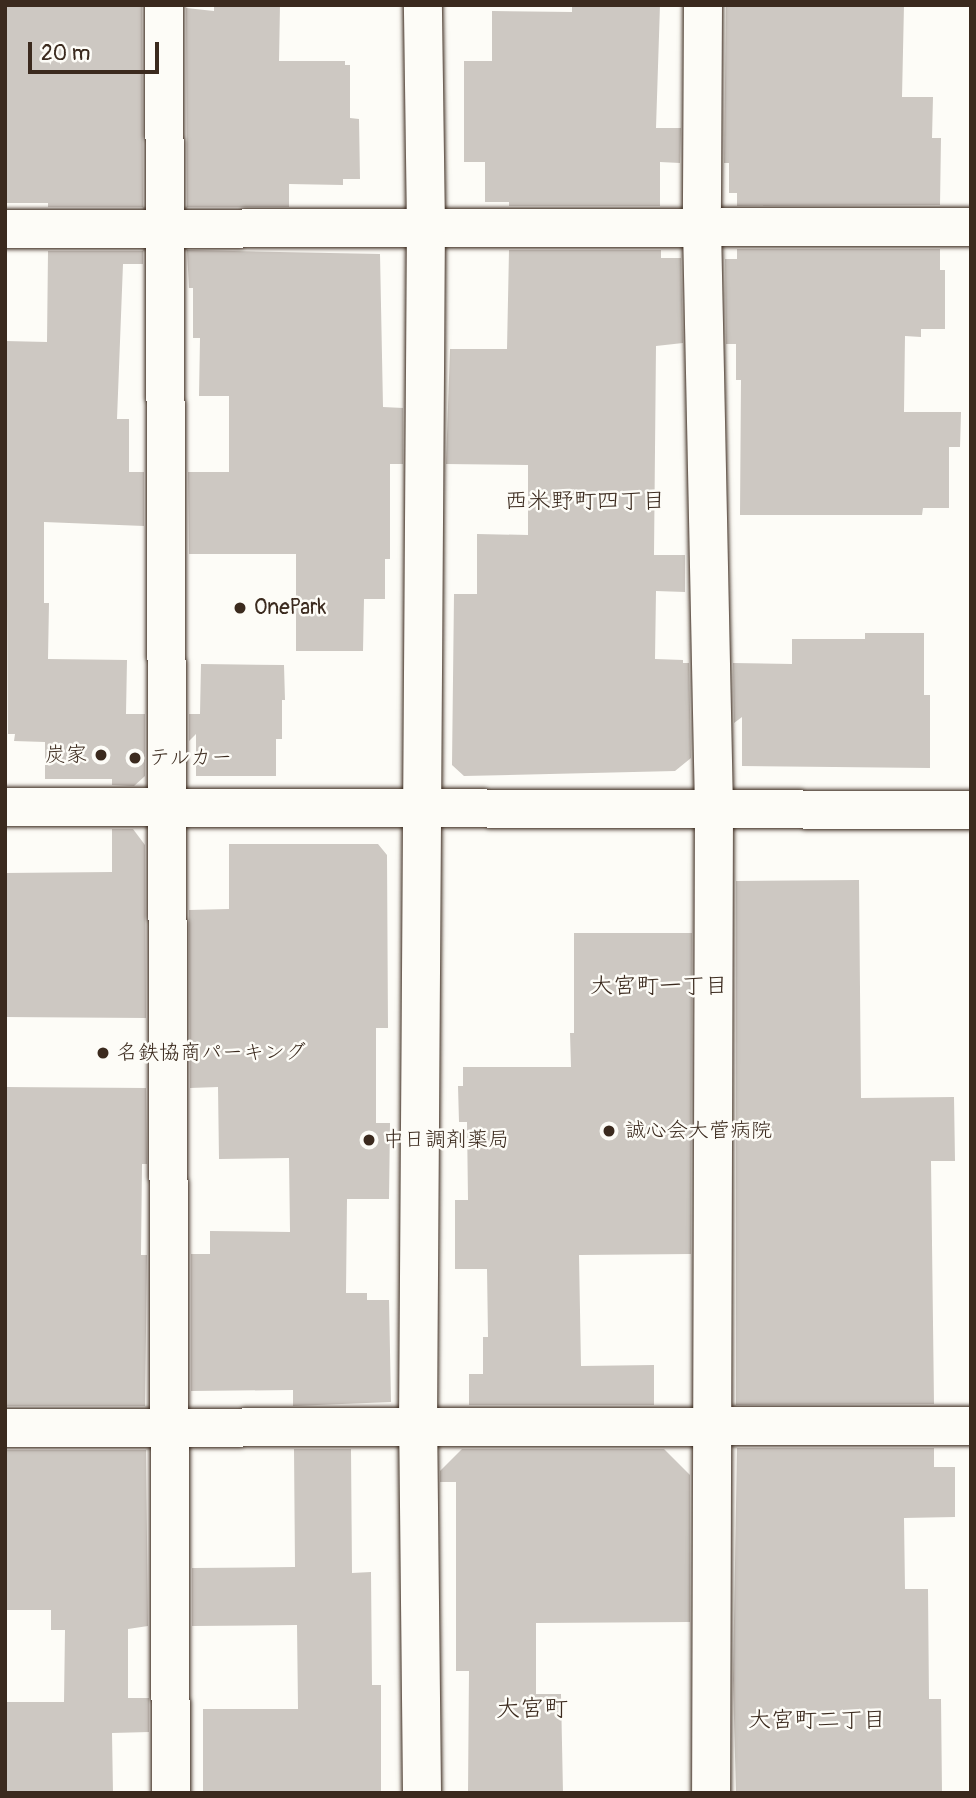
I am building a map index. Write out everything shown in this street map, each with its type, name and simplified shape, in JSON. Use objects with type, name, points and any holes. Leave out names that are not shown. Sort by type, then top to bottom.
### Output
[{"type":"street","points":[[164,5],[171,1793]]},
{"type":"street","points":[[422,1793],[418,1427],[420,808],[426,228],[423,5]]},
{"type":"street","points":[[703,5],[702,227],[714,809],[711,1793]]},
{"type":"street","points":[[5,229],[971,227]]},
{"type":"street","points":[[5,807],[971,810]]},
{"type":"street","points":[[5,1428],[971,1426]]},
{"type":"building","points":[[5,5],[142,5],[143,207],[48,207],[48,203],[5,203]]},
{"type":"building","points":[[214,5],[280,5],[279,61],[345,61],[345,65],[350,65],[350,118],[359,119],[360,179],[343,179],[343,185],[289,184],[289,207],[187,207],[186,8],[214,11]]},
{"type":"building","points":[[572,5],[660,5],[656,128],[681,128],[680,163],[660,162],[660,206],[509,206],[509,202],[485,202],[485,162],[464,162],[464,61],[492,61],[492,11],[572,12]]},
{"type":"building","points":[[726,5],[904,5],[902,97],[933,97],[932,138],[941,138],[940,205],[737,206],[737,193],[729,193],[729,163],[724,163]]},
{"type":"building","points":[[737,249],[940,249],[940,270],[945,270],[945,329],[921,329],[921,337],[905,336],[904,412],[961,412],[960,447],[949,447],[949,508],[923,508],[922,515],[740,515],[741,380],[736,380],[736,344],[726,344],[725,259],[737,259]]},
{"type":"building","points":[[187,250],[380,254],[383,407],[403,408],[403,464],[390,464],[390,559],[385,559],[385,599],[364,599],[363,651],[296,651],[296,554],[189,554],[188,472],[229,472],[229,396],[199,396],[200,338],[193,338],[193,288],[189,288]]},
{"type":"building","points":[[509,250],[661,250],[661,258],[681,258],[683,343],[656,346],[654,555],[685,555],[685,592],[656,591],[655,659],[683,660],[683,663],[689,663],[691,758],[675,771],[464,776],[452,765],[454,594],[477,594],[477,534],[528,535],[528,465],[446,464],[450,349],[507,349]]},
{"type":"building","points":[[48,251],[143,251],[143,264],[123,264],[117,419],[129,419],[129,472],[144,472],[144,526],[44,522],[44,603],[49,603],[48,659],[127,660],[126,714],[145,714],[145,776],[134,786],[112,785],[112,779],[45,779],[45,742],[14,741],[15,734],[8,734],[5,341],[47,342]]},
{"type":"building","points":[[865,633],[924,633],[924,695],[930,695],[930,768],[742,766],[742,717],[734,723],[733,663],[792,664],[792,639],[865,639]]},
{"type":"building","points":[[201,664],[284,665],[285,700],[282,700],[282,739],[276,739],[276,776],[196,776],[196,734],[189,741],[189,714],[200,714]]},
{"type":"building","points":[[112,829],[133,829],[145,845],[146,1018],[5,1017],[5,873],[112,872]]},
{"type":"building","points":[[229,844],[378,844],[387,855],[388,1028],[376,1028],[376,1123],[390,1123],[389,1199],[347,1199],[346,1293],[367,1293],[367,1300],[389,1300],[391,1402],[293,1406],[293,1390],[191,1391],[191,1254],[210,1254],[210,1231],[290,1232],[289,1158],[219,1159],[218,1087],[190,1088],[189,910],[229,909]]},
{"type":"building","points":[[859,880],[861,1098],[954,1097],[955,1161],[931,1161],[934,1404],[736,1405],[736,881]]},
{"type":"building","points":[[574,933],[692,933],[691,1254],[579,1255],[581,1366],[654,1365],[654,1405],[469,1405],[469,1374],[483,1374],[483,1337],[488,1337],[487,1269],[455,1269],[455,1200],[468,1200],[467,1122],[459,1122],[458,1086],[463,1086],[463,1067],[571,1067],[570,1033],[574,1033]]},
{"type":"building","points":[[5,1087],[146,1088],[147,1164],[142,1164],[141,1255],[147,1255],[145,1406],[5,1406]]},
{"type":"building","points":[[737,1448],[934,1448],[934,1467],[955,1467],[955,1517],[904,1518],[905,1589],[928,1589],[929,1699],[941,1699],[942,1793],[736,1793],[733,1680]]},
{"type":"building","points":[[294,1449],[351,1449],[352,1573],[371,1572],[372,1685],[381,1685],[381,1793],[203,1793],[203,1709],[298,1709],[297,1625],[192,1626],[192,1568],[295,1567]]},
{"type":"building","points":[[462,1449],[664,1449],[690,1475],[690,1622],[536,1623],[536,1694],[561,1694],[563,1793],[468,1793],[469,1671],[456,1671],[456,1482],[440,1482],[440,1471]]},
{"type":"building","points":[[5,1450],[146,1450],[148,1626],[128,1629],[128,1698],[149,1698],[149,1732],[112,1733],[113,1793],[5,1793],[5,1702],[64,1702],[65,1630],[51,1630],[51,1610],[5,1610]]},
{"type":"place","name":"OnePark","points":[[240,608]]},
{"type":"place","name":"炭家","points":[[101,755]]},
{"type":"place","name":"テルカー","points":[[135,758]]},
{"type":"place","name":"名鉄協商パーキング","points":[[103,1053]]},
{"type":"place","name":"誠心会大菅病院","points":[[609,1131]]},
{"type":"place","name":"中日調剤薬局","points":[[369,1140]]},
{"type":"district","name":"西米野町四丁目","points":[[585,501]]},
{"type":"district","name":"大宮町一丁目","points":[[659,986]]},
{"type":"district","name":"大宮町","points":[[532,1709]]},
{"type":"district","name":"大宮町二丁目","points":[[817,1720]]}]
